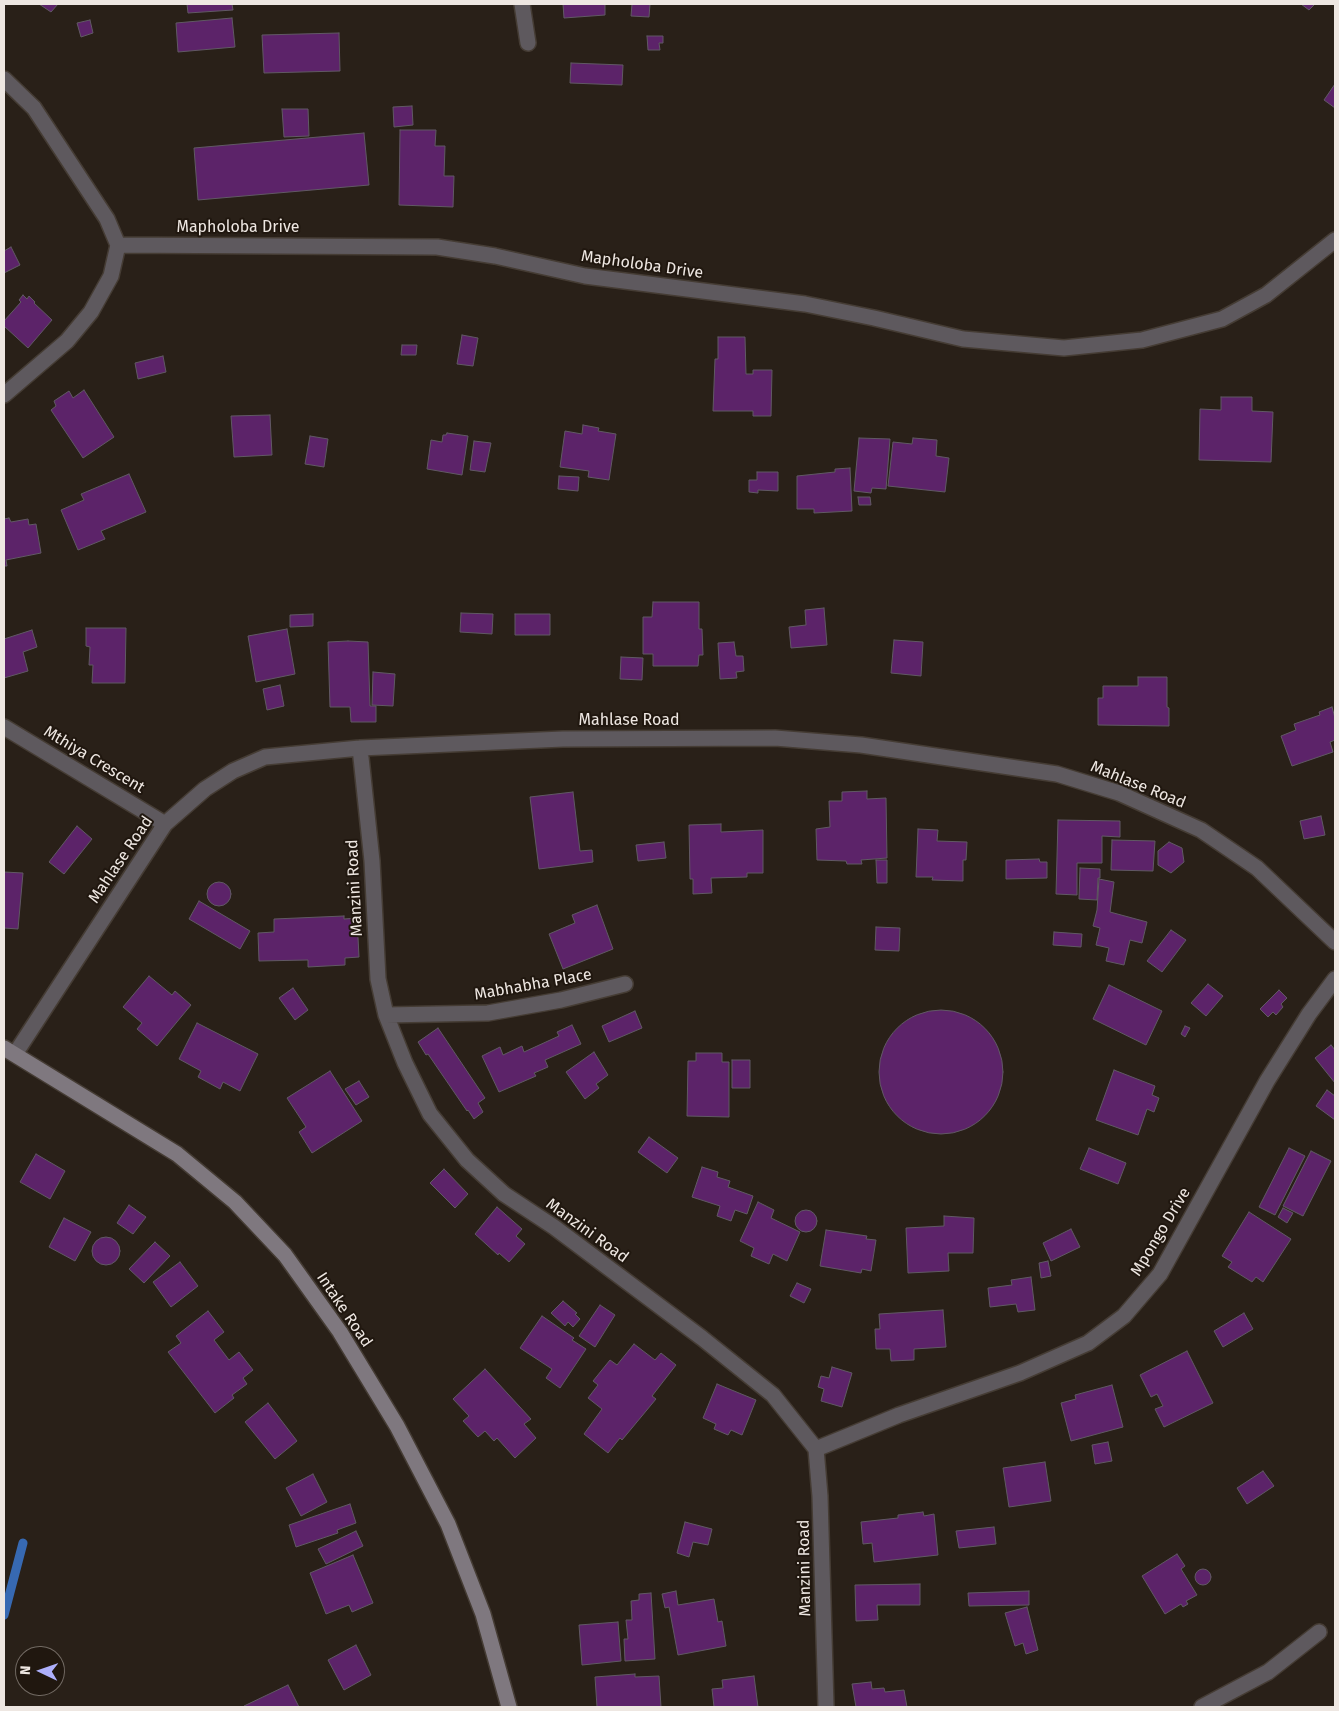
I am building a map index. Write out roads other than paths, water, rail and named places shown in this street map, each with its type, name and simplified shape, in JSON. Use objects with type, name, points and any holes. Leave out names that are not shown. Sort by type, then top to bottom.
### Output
[{"type":"street","points":[[522,4],[528,43]]},
{"type":"street","points":[[4,78],[34,108],[107,219],[118,245],[111,276],[91,312],[67,340],[4,395]]},
{"type":"street","name":"Mapholoba Drive","points":[[118,245],[437,247],[495,256],[585,276],[805,304],[963,339],[1064,348],[1142,340],[1222,319],[1266,295],[1335,240]]},
{"type":"street","name":"Mthiya Crescent","points":[[4,727],[165,824]]},
{"type":"street","name":"Mahlase Road","points":[[9,1051],[165,824],[205,789],[233,771],[265,757],[360,748],[563,739],[775,738],[861,745],[1057,774],[1120,793],[1201,830],[1257,868],[1335,942]]},
{"type":"street","name":"Manzini Road","points":[[360,748],[372,861],[378,978],[386,1015],[430,1114],[466,1160],[504,1194],[554,1227],[695,1332],[773,1395],[816,1449],[820,1496],[826,1707]]},
{"type":"street","name":"Mpongo Drive","points":[[816,1449],[899,1415],[1029,1369],[1088,1343],[1124,1316],[1160,1274],[1267,1082],[1309,1014],[1335,978]]},
{"type":"street","name":"Mabhabha Place","points":[[386,1015],[488,1013],[561,1000],[625,984]]},
{"type":"street","name":"Intake Road","points":[[9,1051],[177,1154],[235,1202],[285,1255],[340,1332],[398,1426],[448,1524],[483,1614],[510,1707]]},
{"type":"street","points":[[1202,1707],[1268,1672],[1319,1632]]},
{"type":"waterway","points":[[4,1615],[23,1543]]}]
